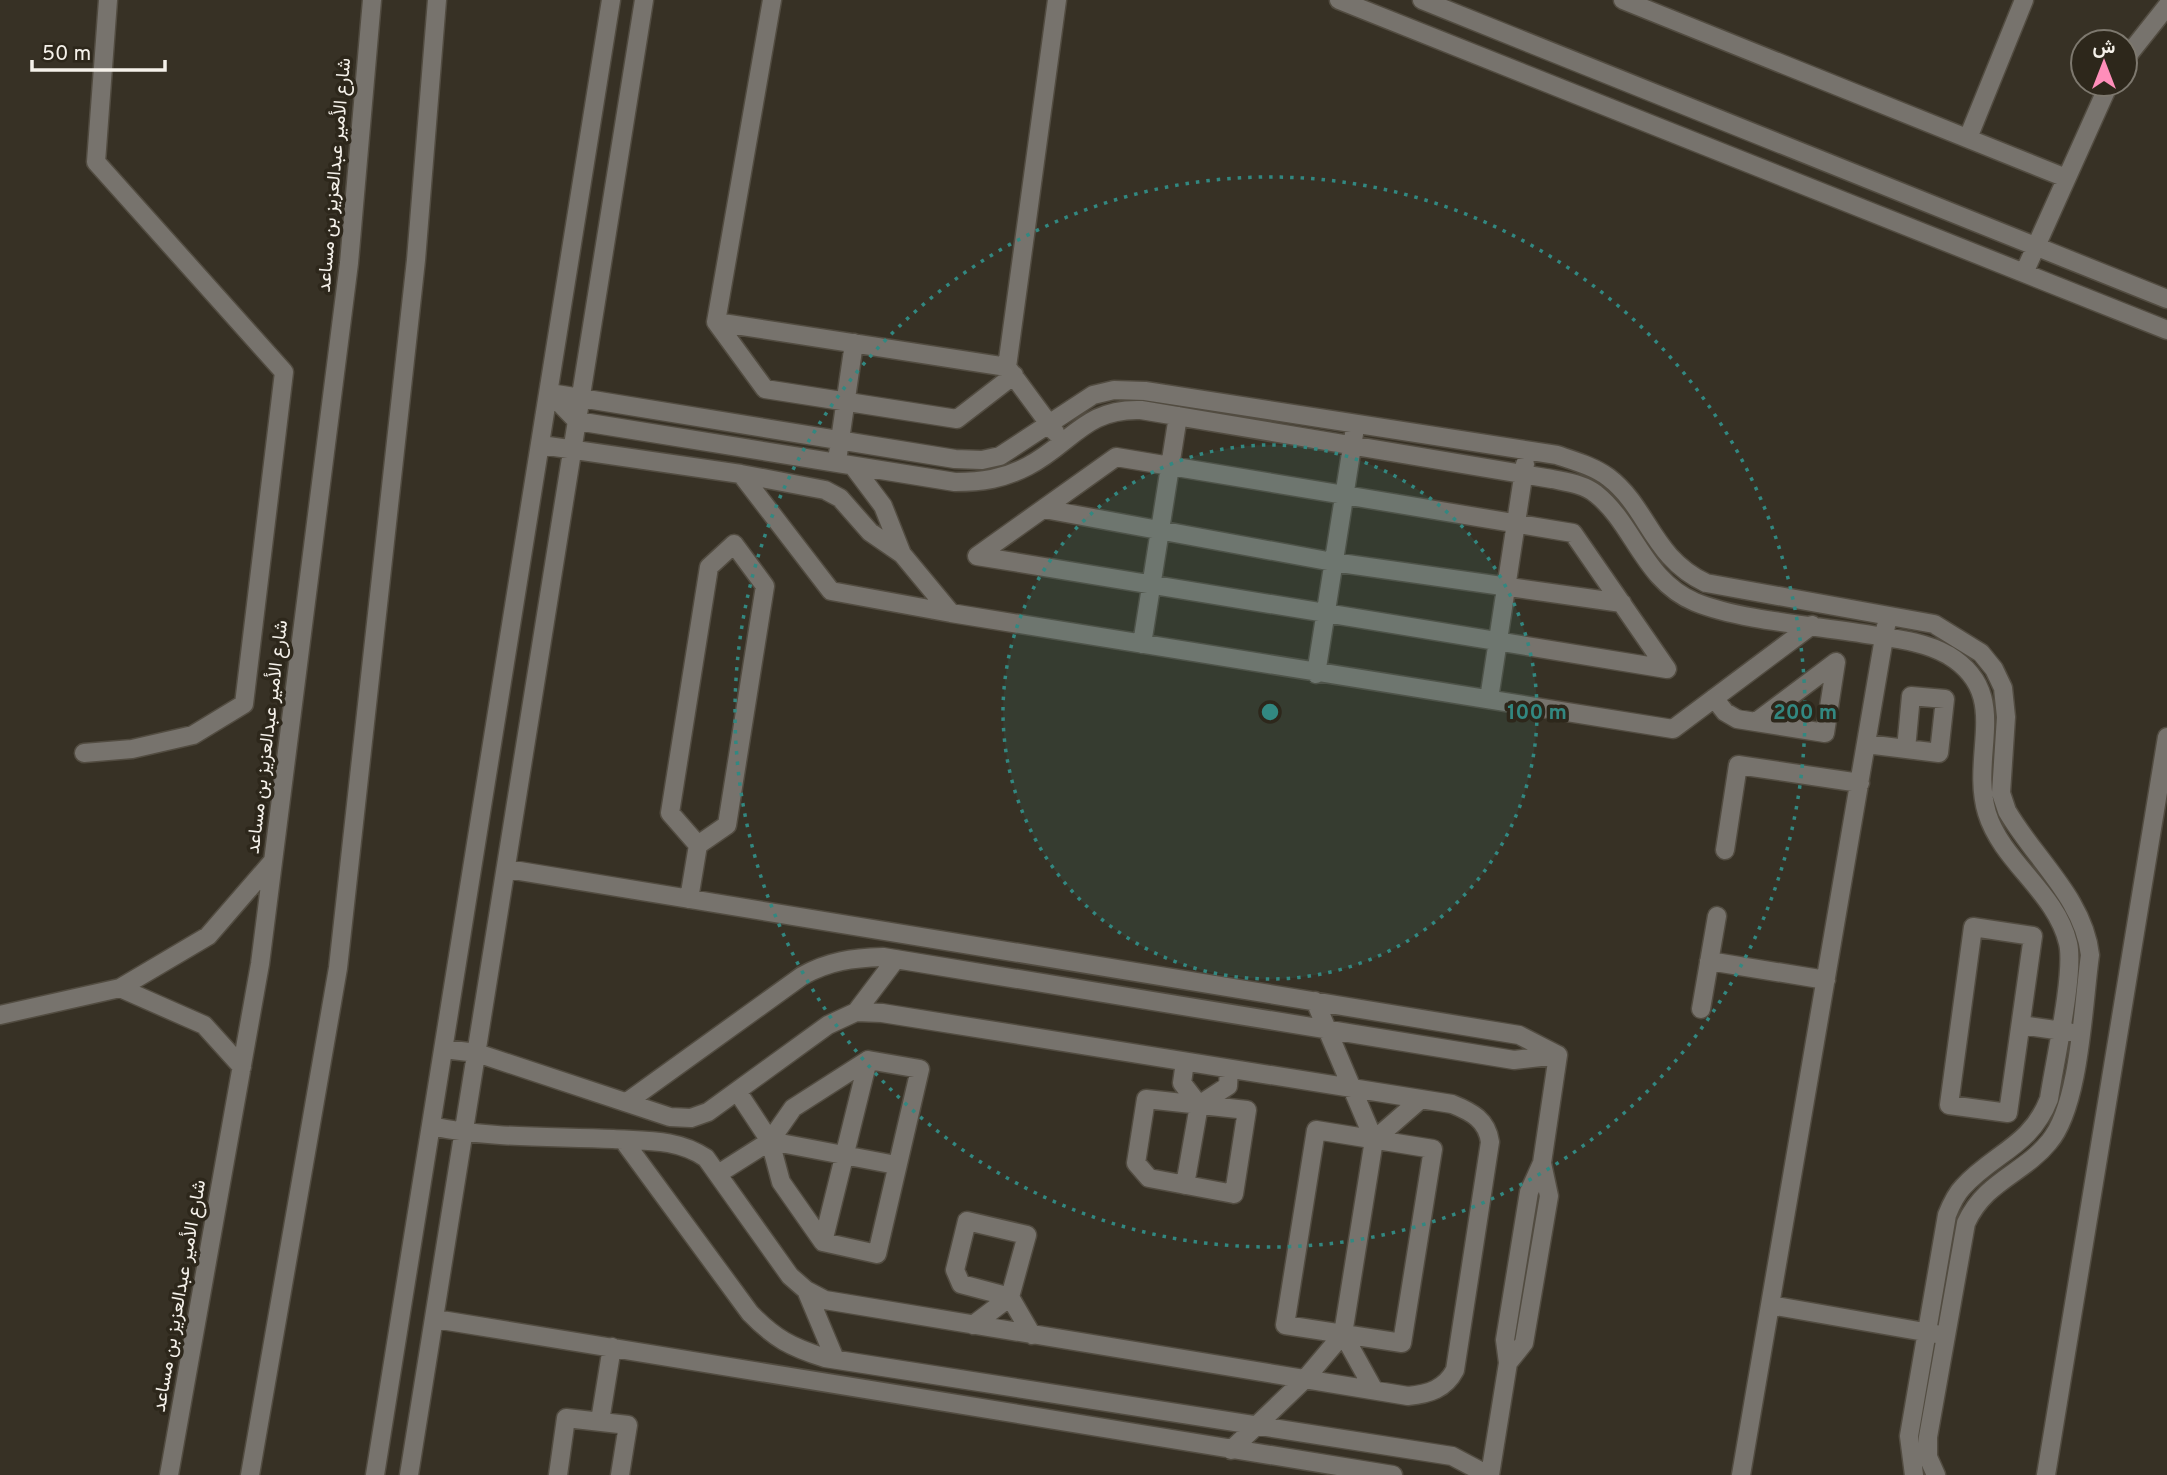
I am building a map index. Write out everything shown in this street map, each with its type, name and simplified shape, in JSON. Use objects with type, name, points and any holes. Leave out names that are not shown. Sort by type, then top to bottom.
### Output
[{"type":"street","points":[[84,753],[132,749],[193,735],[244,704],[284,372],[96,162],[108,0]]},
{"type":"street","name":"شارع الأمير عبدالعزيز بن مساعد","points":[[169,1475],[242,1068],[273,861],[349,263],[372,0]]},
{"type":"street","points":[[250,1475],[338,968],[416,260],[437,0]]},
{"type":"street","points":[[374,1475],[550,393],[611,0]]},
{"type":"street","points":[[409,1475],[644,0]]},
{"type":"street","points":[[772,0],[716,322],[765,389],[957,419],[1010,371],[1057,0]]},
{"type":"street","points":[[1339,0],[2167,330]]},
{"type":"street","points":[[1422,0],[2167,299]]},
{"type":"street","points":[[1623,0],[2066,178]]},
{"type":"street","points":[[1968,138],[2024,0]]},
{"type":"street","points":[[2139,41],[2167,6]]},
{"type":"street","points":[[2024,273],[2103,98]]},
{"type":"street","points":[[716,322],[1010,371],[1062,442]]},
{"type":"street","points":[[854,343],[840,442],[845,465],[884,506],[902,554]]},
{"type":"street","points":[[550,393],[840,442],[982,460],[1017,448],[1093,395],[1114,390],[1145,391],[1557,455],[1607,477],[1620,489],[1672,562],[1686,574],[1706,583],[1934,624],[1981,653],[1994,669],[2003,688],[2006,717],[2000,773],[2004,802],[2018,830],[2078,915],[2088,939],[2090,956],[2070,1098],[2057,1132],[2048,1144],[1985,1193],[1973,1208],[1966,1223],[1928,1437],[1928,1457],[1936,1475]]},
{"type":"street","points":[[550,393],[577,421],[955,482],[987,482],[1030,465],[1101,415],[1117,409],[1178,416],[1524,474],[1583,486],[1596,494],[1656,572],[1671,588],[1695,602],[1732,612],[1928,645],[1967,668],[1983,692],[1981,770],[1982,795],[1988,817],[2061,922],[2070,958],[2049,1100],[2042,1116],[2021,1141],[1961,1188],[1947,1215],[1909,1436],[1914,1475]]},
{"type":"street","points":[[1142,644],[1178,416]]},
{"type":"street","points":[[1316,674],[1355,424]]},
{"type":"street","points":[[541,445],[741,474],[825,490],[840,498],[870,533],[902,554],[951,613]]},
{"type":"street","points":[[1489,699],[1527,451]]},
{"type":"street","points":[[1116,457],[1344,497],[1573,533],[1667,669],[977,556],[1116,457]]},
{"type":"street","points":[[741,474],[831,591],[1316,674],[1673,729],[1812,625]]},
{"type":"street","points":[[1044,509],[1334,562],[1622,603]]},
{"type":"street","points":[[689,898],[698,845],[727,825],[765,586],[734,544],[709,567],[670,813],[698,845]]},
{"type":"street","points":[[1741,1475],[1888,616]]},
{"type":"street","points":[[1714,698],[1725,712],[1737,719],[1825,733],[1836,662],[1756,722]]},
{"type":"street","points":[[2046,1475],[2167,737]]},
{"type":"street","points":[[1866,744],[1906,749]]},
{"type":"street","points":[[1725,850],[1738,765],[1860,783]]},
{"type":"street","points":[[0,1015],[120,988],[208,936],[273,861]]},
{"type":"street","points":[[507,869],[1519,1035],[1558,1055]]},
{"type":"street","points":[[1701,1009],[1717,916]]},
{"type":"street","points":[[1973,927],[2033,936],[2021,1024],[2008,1112],[1949,1105],[1973,927]]},
{"type":"street","points":[[920,963],[924,937]]},
{"type":"street","points":[[1024,980],[1027,954]]},
{"type":"street","points":[[627,1102],[824,964],[852,958],[896,959],[1514,1060],[1558,1055]]},
{"type":"street","points":[[856,1012],[896,959]]},
{"type":"street","points":[[1709,961],[1826,980]]},
{"type":"street","points":[[1095,992],[1098,965]]},
{"type":"street","points":[[120,988],[204,1025],[242,1068]]},
{"type":"street","points":[[1231,1450],[1305,1379],[1343,1334],[1374,1139],[1315,1001]]},
{"type":"street","points":[[431,1126],[464,1133],[623,1140],[688,1146],[706,1158],[790,1276],[806,1290],[825,1300],[1408,1396],[1438,1389],[1449,1381],[1458,1357],[1490,1142],[1488,1130],[1469,1111],[1421,1099],[882,1013],[856,1012],[828,1024],[708,1112],[691,1118],[670,1117],[477,1053],[444,1048]]},
{"type":"street","points":[[1420,1044],[1422,1018]]},
{"type":"street","points":[[2021,1024],[2079,1033]]},
{"type":"street","points":[[623,1140],[750,1313],[772,1336],[793,1348],[835,1359],[1452,1456],[1489,1475],[1508,1363],[1505,1340],[1529,1192],[1542,1163],[1558,1055]]},
{"type":"street","points":[[718,1174],[770,1141],[793,1108],[868,1060],[920,1069],[877,1254],[823,1242],[781,1182],[770,1141],[737,1091]]},
{"type":"street","points":[[823,1242],[868,1060]]},
{"type":"street","points":[[1185,1062],[1182,1083],[1199,1105]]},
{"type":"street","points":[[1185,1185],[1199,1105],[1228,1086],[1229,1069]]},
{"type":"street","points":[[1146,1099],[1199,1105],[1247,1110],[1234,1194],[1149,1178],[1136,1163],[1146,1099]]},
{"type":"street","points":[[1374,1139],[1421,1099]]},
{"type":"street","points":[[1316,1130],[1374,1139],[1433,1149],[1402,1343],[1285,1325],[1316,1130]]},
{"type":"street","points":[[770,1141],[897,1165]]},
{"type":"street","points":[[973,1325],[1010,1297],[1027,1235],[967,1221],[955,1270],[961,1284],[1010,1297],[1031,1335]]},
{"type":"street","points":[[806,1290],[835,1359]]},
{"type":"street","points":[[1770,1305],[1946,1336]]},
{"type":"street","points":[[435,1318],[1393,1475]]},
{"type":"street","points":[[1343,1334],[1374,1390]]},
{"type":"street","points":[[600,1421],[612,1347]]},
{"type":"street","points":[[864,1388],[868,1364]]},
{"type":"street","points":[[964,1405],[967,1380]]},
{"type":"street","points":[[1049,1419],[1053,1394]]},
{"type":"street","points":[[558,1475],[566,1418],[628,1425],[620,1475]]},
{"type":"street","points":[[1354,1469],[1357,1441]]}]
